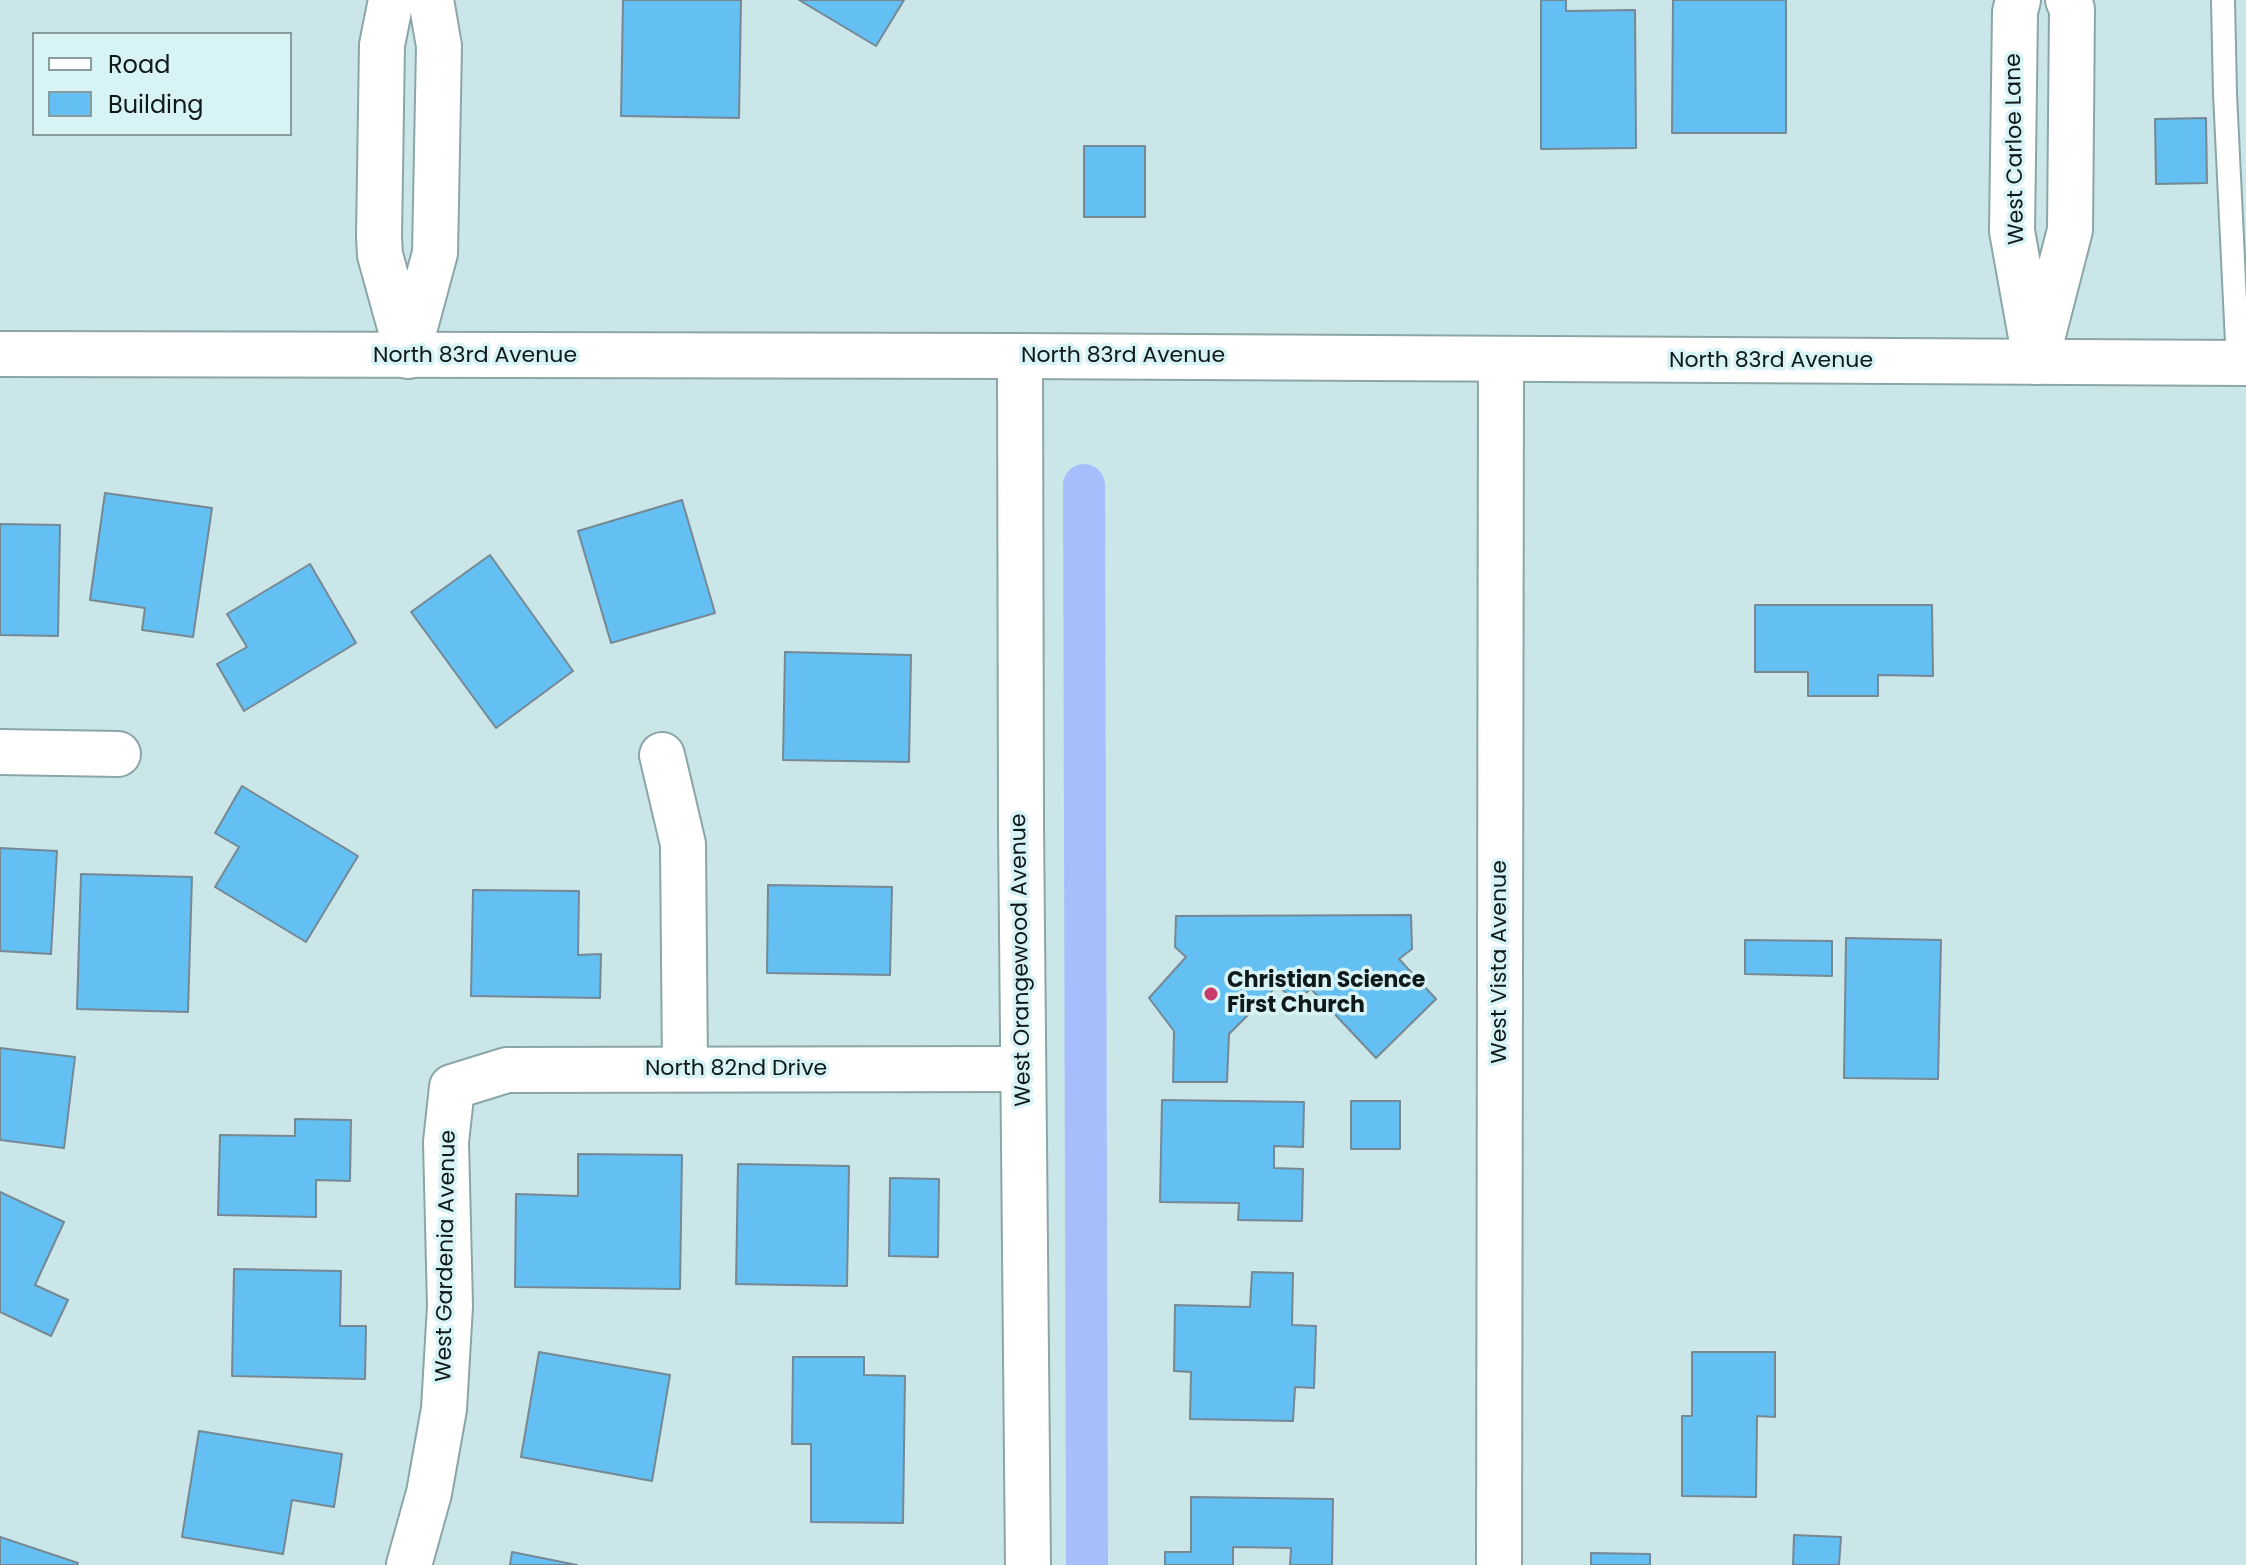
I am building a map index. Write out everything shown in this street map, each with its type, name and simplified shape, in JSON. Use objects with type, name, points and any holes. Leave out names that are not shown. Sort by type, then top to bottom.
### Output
[{"type":"street","points":[[391,0],[382,45],[380,255],[408,356]]},
{"type":"street","points":[[408,356],[435,253],[439,46],[431,0]]},
{"type":"street","name":"West Carloe Lane","points":[[2018,0],[2015,12],[2012,231],[2036,362]]},
{"type":"street","points":[[2036,362],[2070,230],[2072,9],[2068,0]]},
{"type":"street","points":[[2015,58],[2071,57]]},
{"type":"street","points":[[381,106],[438,107]]},
{"type":"street","name":"North 83rd Avenue","points":[[0,354],[2242,363]]},
{"type":"street","name":"West Orangewood Avenue","points":[[1020,356],[1028,1565]]},
{"type":"street","name":"West Vista Avenue","points":[[1499,1565],[1501,360]]},
{"type":"street","points":[[0,752],[118,754]]},
{"type":"street","points":[[662,755],[683,844],[685,1069]]},
{"type":"street","name":"North 82nd Drive","points":[[452,1087],[507,1070],[1023,1069]]},
{"type":"street","name":"West Gardenia Avenue","points":[[409,1565],[429,1493],[444,1409],[450,1306],[446,1142],[452,1087]]},
{"type":"lane","points":[[2223,0],[2225,94],[2242,363]]},
{"type":"building","points":[[623,0],[741,0],[739,118],[621,116]]},
{"type":"building","points":[[799,0],[904,0],[876,46]]},
{"type":"building","points":[[1541,0],[1566,0],[1566,11],[1635,10],[1636,148],[1541,149]]},
{"type":"building","points":[[1673,0],[1786,0],[1786,133],[1672,133]]},
{"type":"building","points":[[2206,118],[2207,183],[2156,184],[2155,119]]},
{"type":"building","points":[[1084,146],[1145,146],[1145,217],[1084,217]]},
{"type":"building","points":[[105,493],[212,508],[193,637],[142,630],[145,608],[90,600]]},
{"type":"building","points":[[682,500],[715,613],[611,643],[578,531]]},
{"type":"building","points":[[0,524],[60,525],[58,636],[0,635]]},
{"type":"building","points":[[490,555],[573,671],[496,728],[411,612]]},
{"type":"building","points":[[310,564],[356,643],[244,711],[217,664],[247,647],[227,614]]},
{"type":"building","points":[[1755,605],[1932,605],[1933,676],[1878,675],[1878,696],[1808,696],[1808,672],[1755,672]]},
{"type":"building","points":[[785,652],[911,655],[909,762],[783,760]]},
{"type":"building","points":[[242,786],[358,856],[306,942],[215,887],[239,847],[215,833]]},
{"type":"building","points":[[0,848],[57,851],[51,954],[0,951]]},
{"type":"building","points":[[81,874],[192,877],[188,1012],[77,1009]]},
{"type":"building","points":[[768,885],[892,887],[890,975],[767,973]]},
{"type":"building","points":[[473,890],[579,891],[578,955],[601,954],[600,998],[471,996]]},
{"type":"building","name":"Christian Science First Church","points":[[1411,915],[1412,949],[1399,959],[1436,999],[1376,1058],[1311,989],[1296,1000],[1277,986],[1229,1034],[1227,1082],[1173,1082],[1174,1031],[1149,998],[1186,957],[1175,947],[1176,916]]},
{"type":"building","points":[[1846,938],[1941,940],[1938,1079],[1844,1078]]},
{"type":"building","points":[[1745,940],[1832,941],[1832,976],[1745,974]]},
{"type":"building","points":[[0,1048],[75,1057],[64,1148],[0,1140]]},
{"type":"building","points":[[1162,1100],[1304,1102],[1303,1147],[1274,1146],[1274,1168],[1303,1169],[1302,1221],[1238,1220],[1239,1203],[1160,1202]]},
{"type":"building","points":[[1351,1101],[1400,1101],[1400,1149],[1351,1149]]},
{"type":"building","points":[[295,1119],[351,1120],[350,1181],[316,1180],[316,1217],[218,1215],[220,1135],[295,1136]]},
{"type":"building","points":[[578,1154],[682,1155],[680,1289],[515,1287],[516,1194],[578,1196]]},
{"type":"building","points":[[738,1164],[849,1166],[847,1286],[736,1284]]},
{"type":"building","points":[[890,1178],[939,1179],[938,1257],[889,1256]]},
{"type":"building","points":[[0,1192],[64,1222],[35,1285],[68,1300],[51,1336],[0,1312]]},
{"type":"building","points":[[234,1269],[341,1271],[340,1326],[366,1326],[365,1379],[232,1376]]},
{"type":"building","points":[[1252,1272],[1293,1273],[1292,1325],[1316,1326],[1314,1388],[1295,1387],[1293,1421],[1190,1419],[1191,1372],[1174,1371],[1175,1305],[1250,1307]]},
{"type":"building","points":[[539,1352],[670,1375],[652,1481],[521,1457]]},
{"type":"building","points":[[1692,1352],[1775,1352],[1775,1417],[1757,1416],[1756,1497],[1682,1496],[1682,1416],[1692,1416]]},
{"type":"building","points":[[793,1357],[864,1357],[864,1375],[905,1376],[903,1523],[811,1522],[811,1444],[792,1444]]},
{"type":"building","points":[[199,1431],[342,1454],[334,1507],[292,1500],[283,1554],[182,1537]]},
{"type":"building","points":[[1191,1497],[1333,1499],[1332,1565],[1290,1565],[1291,1548],[1233,1547],[1233,1565],[1165,1565],[1165,1552],[1191,1552]]},
{"type":"building","points":[[1794,1535],[1841,1537],[1839,1565],[1793,1565]]},
{"type":"building","points":[[0,1537],[78,1563],[0,1565]]},
{"type":"building","points":[[512,1552],[577,1565],[510,1565]]},
{"type":"building","points":[[1591,1553],[1650,1554],[1650,1565],[1591,1565]]},
{"type":"waterway","points":[[1084,485],[1087,1565]]},
{"type":"place","name":"Christian Science First Church","points":[[1211,994]]}]
